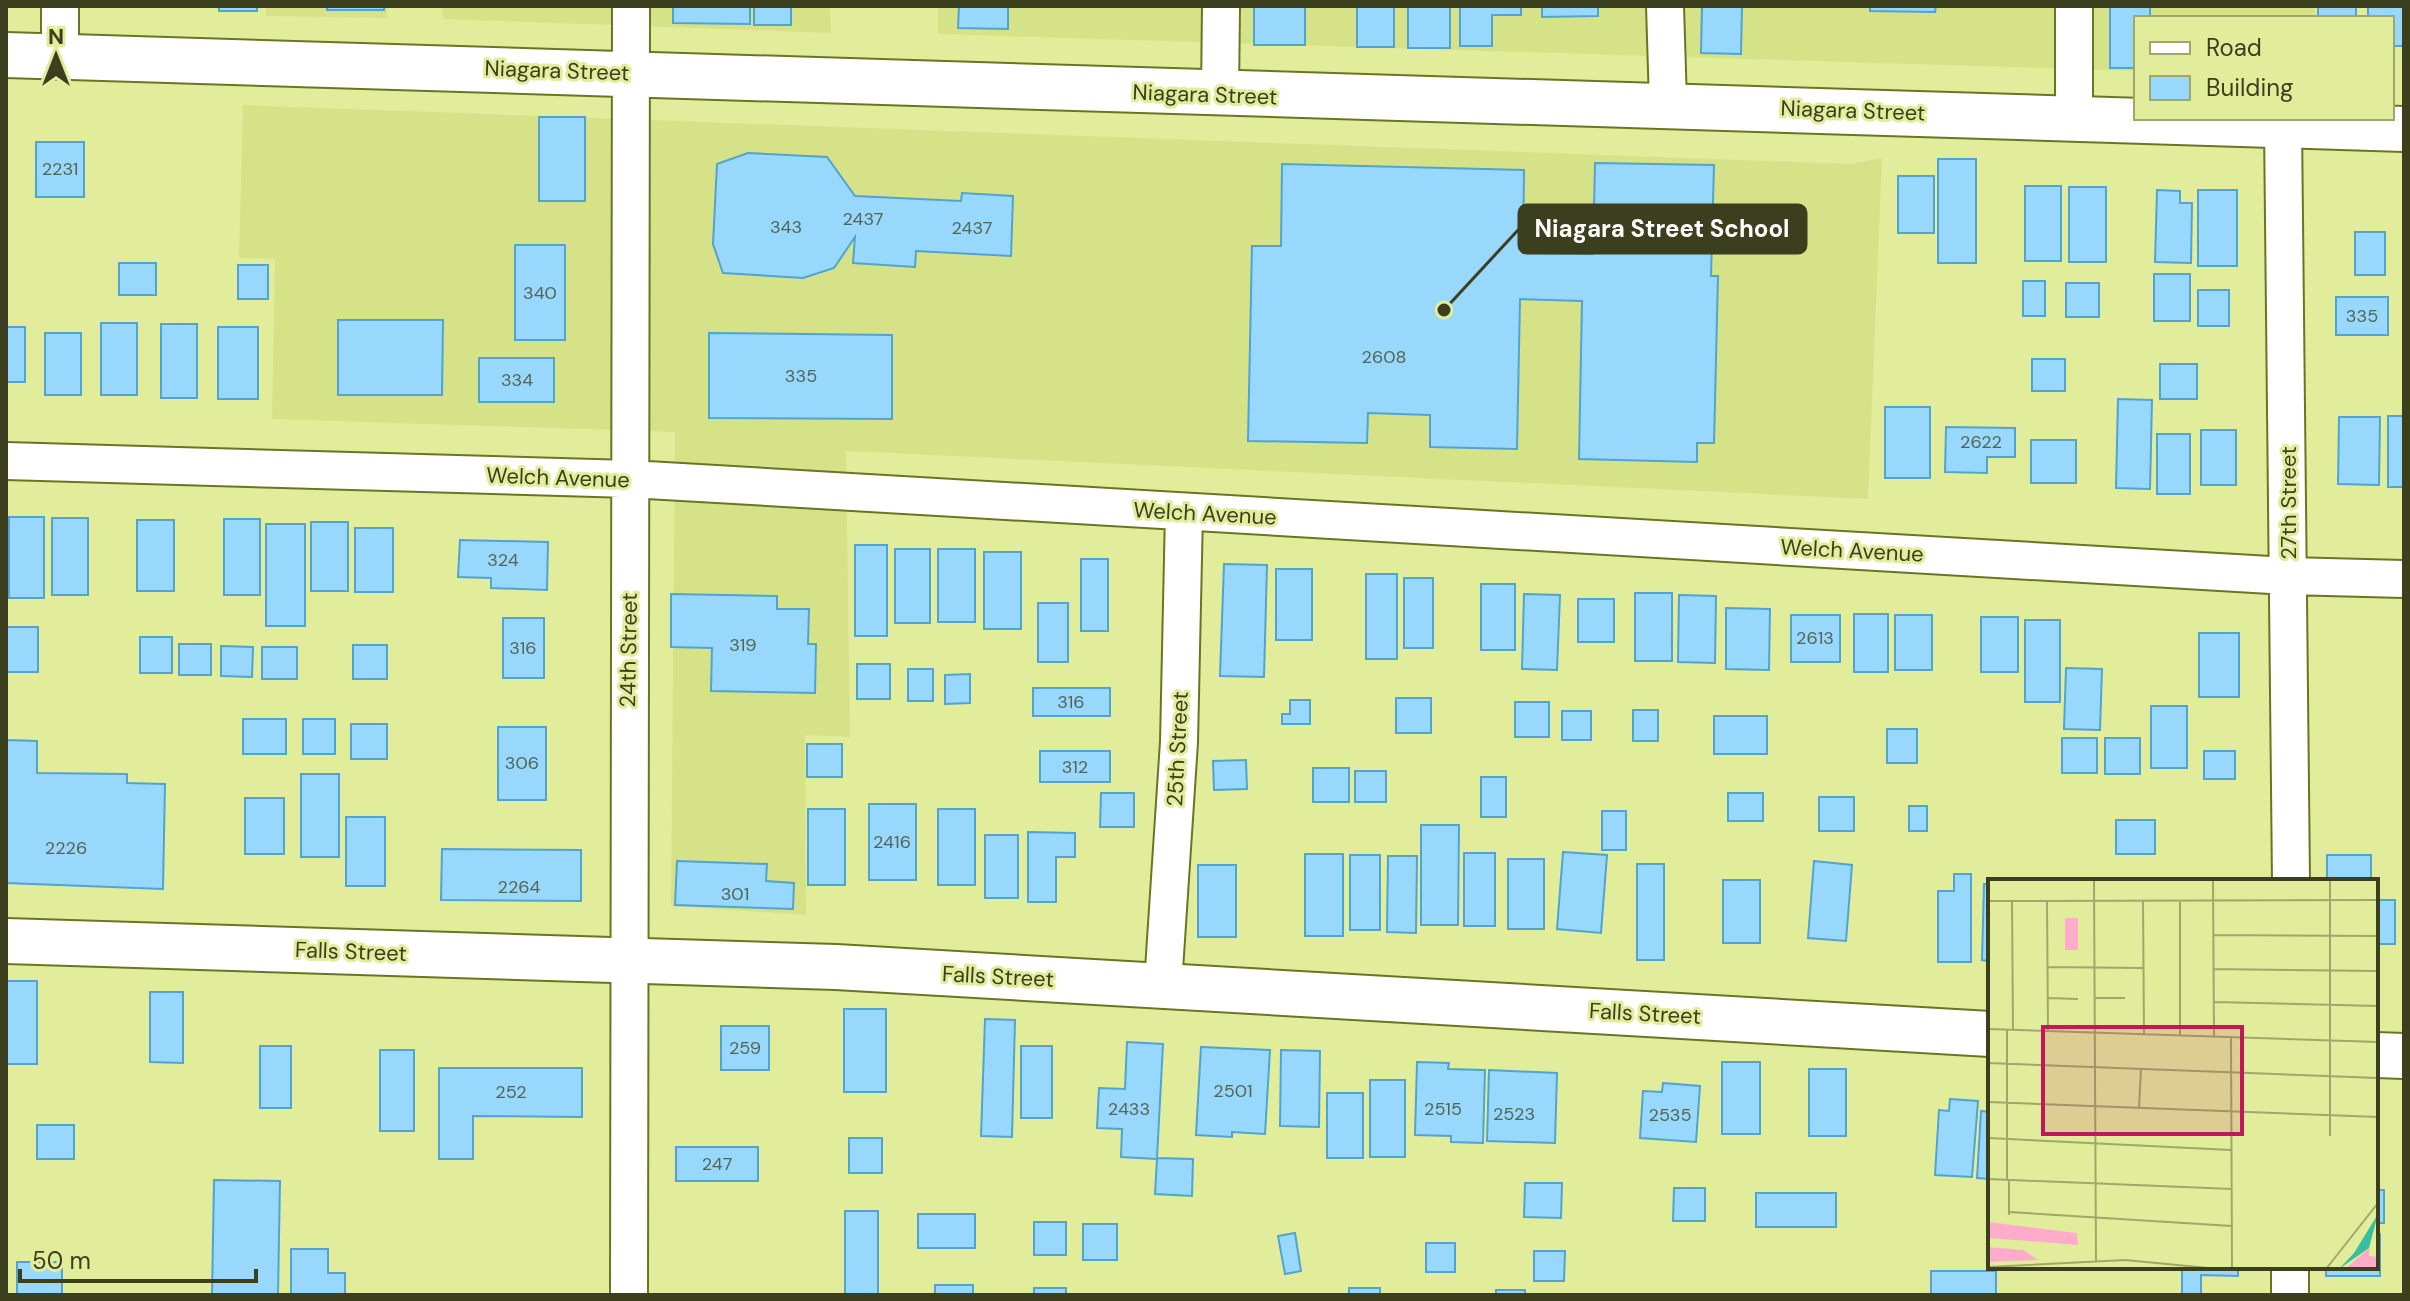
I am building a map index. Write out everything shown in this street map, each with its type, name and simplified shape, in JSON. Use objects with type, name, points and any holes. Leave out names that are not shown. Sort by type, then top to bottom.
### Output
[{"type":"street","points":[[60,6],[60,57]]},
{"type":"street","name":"24th Street","points":[[629,1295],[631,6]]},
{"type":"street","points":[[1220,95],[1221,6]]},
{"type":"street","points":[[1665,6],[1668,103]]},
{"type":"street","points":[[2074,6],[2074,117]]},
{"type":"street","name":"Niagara Street","points":[[6,55],[630,72],[1220,95],[1668,103],[2134,119]]},
{"type":"street","name":"Niagara Street","points":[[2152,120],[2404,129]]},
{"type":"street","name":"27th Street","points":[[2283,125],[2291,879]]},
{"type":"street","name":"Welch Avenue","points":[[6,461],[630,479],[2288,576],[2404,579]]},
{"type":"street","name":"25th Street","points":[[1163,985],[1179,742],[1184,512]]},
{"type":"street","name":"Falls Street","points":[[6,941],[628,959],[1163,985],[1988,1034]]},
{"type":"street","points":[[2378,1055],[2404,1056]]},
{"type":"street","points":[[2290,1269],[2290,1295]]},
{"type":"shaded area","points":[[266,6],[387,6],[387,18],[266,16]]},
{"type":"shaded area","points":[[442,6],[830,6],[831,33],[443,19]]},
{"type":"shaded area","points":[[938,6],[2315,6],[2315,16],[2134,16],[2134,71],[938,34]]},
{"type":"shaded area","points":[[243,105],[1850,164],[1882,158],[1868,499],[846,451],[850,737],[805,735],[806,915],[671,906],[675,432],[272,419],[275,259],[239,258]]},
{"type":"building","points":[[219,6],[257,6],[257,11],[219,11]]},
{"type":"building","points":[[327,6],[384,6],[384,10],[327,10]]},
{"type":"building","points":[[673,6],[750,6],[750,24],[673,23]]},
{"type":"building","points":[[754,6],[791,6],[791,25],[754,25]]},
{"type":"building","points":[[959,6],[1008,6],[1008,29],[958,28]]},
{"type":"building","points":[[1254,6],[1305,6],[1305,45],[1254,45]]},
{"type":"building","points":[[1357,6],[1394,6],[1394,47],[1357,47]]},
{"type":"building","points":[[1408,6],[1450,6],[1450,48],[1408,48]]},
{"type":"building","points":[[1460,6],[1521,6],[1521,15],[1492,15],[1492,46],[1460,46]]},
{"type":"building","points":[[1542,6],[1598,6],[1598,16],[1542,17]]},
{"type":"building","points":[[1702,6],[1742,6],[1741,54],[1701,53]]},
{"type":"building","points":[[1870,6],[1936,6],[1935,12],[1870,11]]},
{"type":"building","points":[[2110,6],[2150,6],[2150,16],[2134,16],[2134,68],[2110,68]]},
{"type":"building","points":[[2368,6],[2404,6],[2404,46],[2394,46],[2394,16],[2368,16]]},
{"type":"building","points":[[2318,7],[2356,7],[2356,16],[2318,16]]},
{"type":"building","points":[[539,117],[585,117],[585,201],[539,201]]},
{"type":"building","points":[[36,142],[84,142],[84,197],[36,197]]},
{"type":"building","points":[[748,153],[827,157],[855,196],[961,201],[962,193],[1013,196],[1011,256],[916,251],[915,267],[853,263],[855,237],[834,268],[803,278],[723,273],[713,244],[717,164]]},
{"type":"building","points":[[1938,159],[1976,159],[1976,263],[1938,263]]},
{"type":"building","points":[[1595,163],[1714,165],[1711,276],[1718,276],[1714,443],[1697,443],[1697,462],[1579,459],[1582,301],[1520,299],[1517,449],[1430,447],[1430,415],[1368,413],[1367,443],[1248,441],[1252,246],[1281,246],[1282,164],[1524,170],[1523,253],[1593,254]]},
{"type":"building","points":[[1898,176],[1934,176],[1934,233],[1898,233]]},
{"type":"building","points":[[2025,186],[2061,186],[2061,261],[2025,261]]},
{"type":"building","points":[[2069,187],[2106,187],[2106,262],[2069,262]]},
{"type":"building","points":[[2157,190],[2180,191],[2180,203],[2192,203],[2191,263],[2155,262]]},
{"type":"building","points":[[2198,190],[2237,190],[2237,266],[2198,266]]},
{"type":"building","points":[[2355,232],[2385,232],[2385,275],[2355,275]]},
{"type":"building","points":[[515,245],[565,245],[565,340],[515,340]]},
{"type":"building","points":[[119,263],[156,263],[156,295],[119,295]]},
{"type":"building","points":[[238,265],[268,265],[268,299],[238,299]]},
{"type":"building","points":[[2154,274],[2190,274],[2190,321],[2154,321]]},
{"type":"building","points":[[2023,281],[2045,281],[2045,316],[2023,316]]},
{"type":"building","points":[[2066,283],[2099,283],[2099,317],[2066,317]]},
{"type":"building","points":[[2198,290],[2229,290],[2229,326],[2198,326]]},
{"type":"building","points":[[2336,297],[2388,297],[2388,335],[2336,335]]},
{"type":"building","points":[[338,320],[443,320],[442,395],[338,395]]},
{"type":"building","points":[[101,323],[137,323],[137,395],[101,395]]},
{"type":"building","points":[[161,324],[197,324],[197,398],[161,398]]},
{"type":"building","points":[[6,327],[25,327],[25,382],[6,382]]},
{"type":"building","points":[[218,327],[258,327],[258,399],[218,399]]},
{"type":"building","points":[[45,333],[81,333],[81,395],[45,395]]},
{"type":"building","points":[[709,333],[892,335],[892,419],[709,418]]},
{"type":"building","points":[[479,358],[554,358],[554,402],[479,402]]},
{"type":"building","points":[[2032,359],[2065,359],[2065,391],[2032,391]]},
{"type":"building","points":[[2160,364],[2197,364],[2197,399],[2160,399]]},
{"type":"building","points":[[2118,399],[2152,400],[2150,489],[2116,488]]},
{"type":"building","points":[[1885,407],[1930,407],[1930,478],[1885,478]]},
{"type":"building","points":[[2388,416],[2404,416],[2404,487],[2388,487]]},
{"type":"building","points":[[2339,417],[2380,417],[2379,485],[2338,484]]},
{"type":"building","points":[[1946,427],[2015,428],[2015,457],[1987,457],[1987,473],[1945,472]]},
{"type":"building","points":[[2201,430],[2236,430],[2236,485],[2201,485]]},
{"type":"building","points":[[2157,434],[2190,434],[2190,494],[2157,494]]},
{"type":"building","points":[[2031,440],[2076,440],[2076,483],[2031,483]]},
{"type":"building","points":[[9,517],[44,517],[44,598],[9,598]]},
{"type":"building","points":[[52,518],[88,518],[88,595],[52,595]]},
{"type":"building","points":[[224,519],[260,519],[260,595],[224,595]]},
{"type":"building","points":[[137,520],[174,520],[174,591],[137,591]]},
{"type":"building","points":[[311,522],[348,522],[348,591],[311,591]]},
{"type":"building","points":[[266,524],[305,524],[305,626],[266,626]]},
{"type":"building","points":[[355,528],[393,528],[393,592],[355,592]]},
{"type":"building","points":[[460,540],[548,542],[547,590],[491,588],[491,578],[458,577]]},
{"type":"building","points":[[855,545],[887,545],[887,636],[855,636]]},
{"type":"building","points":[[895,549],[930,549],[930,623],[895,623]]},
{"type":"building","points":[[938,549],[975,549],[975,622],[938,622]]},
{"type":"building","points":[[984,552],[1021,552],[1021,629],[984,629]]},
{"type":"building","points":[[1081,559],[1108,559],[1108,631],[1081,631]]},
{"type":"building","points":[[1224,564],[1267,565],[1264,677],[1220,676]]},
{"type":"building","points":[[1276,569],[1312,569],[1312,640],[1276,640]]},
{"type":"building","points":[[1366,574],[1397,574],[1397,659],[1366,659]]},
{"type":"building","points":[[1404,578],[1433,578],[1433,648],[1404,648]]},
{"type":"building","points":[[1481,584],[1515,584],[1515,650],[1481,650]]},
{"type":"building","points":[[1635,593],[1672,593],[1672,661],[1635,661]]},
{"type":"building","points":[[671,594],[777,596],[777,609],[809,609],[808,644],[816,644],[815,693],[711,691],[712,648],[671,647]]},
{"type":"building","points":[[1524,594],[1560,595],[1557,670],[1522,669]]},
{"type":"building","points":[[1679,595],[1716,596],[1715,663],[1678,662]]},
{"type":"building","points":[[1578,599],[1614,599],[1614,642],[1578,642]]},
{"type":"building","points":[[1038,603],[1068,603],[1068,662],[1038,662]]},
{"type":"building","points":[[1726,608],[1770,609],[1769,670],[1726,669]]},
{"type":"building","points":[[1854,614],[1888,614],[1888,672],[1854,672]]},
{"type":"building","points":[[1791,615],[1840,615],[1840,662],[1791,662]]},
{"type":"building","points":[[1895,615],[1932,615],[1932,670],[1895,670]]},
{"type":"building","points":[[1981,617],[2018,617],[2018,672],[1981,672]]},
{"type":"building","points":[[503,618],[544,618],[544,678],[503,678]]},
{"type":"building","points":[[2025,620],[2060,620],[2060,702],[2025,702]]},
{"type":"building","points":[[6,627],[38,627],[38,672],[6,672]]},
{"type":"building","points":[[2199,633],[2239,633],[2239,697],[2199,697]]},
{"type":"building","points":[[140,637],[172,637],[172,673],[140,673]]},
{"type":"building","points":[[179,644],[211,644],[211,675],[179,675]]},
{"type":"building","points":[[353,645],[387,645],[387,679],[353,679]]},
{"type":"building","points":[[221,646],[253,647],[252,677],[221,676]]},
{"type":"building","points":[[262,647],[297,647],[297,679],[262,679]]},
{"type":"building","points":[[857,664],[890,664],[890,699],[857,699]]},
{"type":"building","points":[[2066,668],[2102,669],[2100,730],[2064,729]]},
{"type":"building","points":[[908,669],[933,669],[933,701],[908,701]]},
{"type":"building","points":[[970,674],[970,703],[945,704],[945,675]]},
{"type":"building","points":[[1033,688],[1110,688],[1110,716],[1033,716]]},
{"type":"building","points":[[1396,698],[1431,698],[1431,733],[1396,733]]},
{"type":"building","points":[[1290,700],[1310,700],[1310,724],[1282,724],[1282,714],[1290,714]]},
{"type":"building","points":[[1515,702],[1549,702],[1549,737],[1515,737]]},
{"type":"building","points":[[2151,706],[2187,706],[2187,768],[2151,768]]},
{"type":"building","points":[[1633,710],[1658,710],[1658,741],[1633,741]]},
{"type":"building","points":[[1562,711],[1591,711],[1591,740],[1562,740]]},
{"type":"building","points":[[1714,716],[1767,716],[1767,754],[1714,754]]},
{"type":"building","points":[[243,719],[286,719],[286,754],[243,754]]},
{"type":"building","points":[[303,719],[335,719],[335,754],[303,754]]},
{"type":"building","points":[[351,724],[387,724],[387,759],[351,759]]},
{"type":"building","points":[[498,727],[546,727],[546,800],[498,800]]},
{"type":"building","points":[[1887,729],[1917,729],[1917,763],[1887,763]]},
{"type":"building","points":[[2062,738],[2097,738],[2097,773],[2062,773]]},
{"type":"building","points":[[2105,738],[2140,738],[2140,774],[2105,774]]},
{"type":"building","points":[[6,740],[37,741],[37,773],[127,774],[127,783],[165,784],[163,889],[6,883]]},
{"type":"building","points":[[807,744],[842,744],[842,777],[807,777]]},
{"type":"building","points":[[1040,751],[1110,751],[1110,782],[1040,782]]},
{"type":"building","points":[[2204,751],[2235,751],[2235,779],[2204,779]]},
{"type":"building","points":[[1246,760],[1247,789],[1214,790],[1213,761]]},
{"type":"building","points":[[1313,768],[1349,768],[1349,802],[1313,802]]},
{"type":"building","points":[[1355,771],[1386,771],[1386,802],[1355,802]]},
{"type":"building","points":[[301,774],[339,774],[339,857],[301,857]]},
{"type":"building","points":[[1481,777],[1506,777],[1506,817],[1481,817]]},
{"type":"building","points":[[1101,793],[1134,793],[1134,827],[1100,827]]},
{"type":"building","points":[[1728,793],[1763,793],[1763,821],[1728,821]]},
{"type":"building","points":[[1819,797],[1854,797],[1854,831],[1819,831]]},
{"type":"building","points":[[245,798],[284,798],[284,854],[245,854]]},
{"type":"building","points":[[869,804],[916,804],[916,880],[869,880]]},
{"type":"building","points":[[1909,806],[1927,806],[1927,831],[1909,831]]},
{"type":"building","points":[[808,809],[845,809],[845,885],[808,885]]},
{"type":"building","points":[[938,809],[975,809],[975,885],[938,885]]},
{"type":"building","points":[[1602,811],[1626,811],[1626,850],[1602,850]]},
{"type":"building","points":[[346,817],[385,817],[385,886],[346,886]]},
{"type":"building","points":[[2116,820],[2155,820],[2155,854],[2116,854]]},
{"type":"building","points":[[1421,825],[1459,825],[1458,925],[1421,925]]},
{"type":"building","points":[[1028,832],[1075,833],[1075,857],[1056,857],[1056,902],[1028,902]]},
{"type":"building","points":[[985,835],[1018,835],[1018,898],[985,898]]},
{"type":"building","points":[[442,849],[581,850],[581,901],[441,900]]},
{"type":"building","points":[[1563,852],[1607,855],[1601,933],[1557,929]]},
{"type":"building","points":[[1464,853],[1495,853],[1495,926],[1464,926]]},
{"type":"building","points":[[1305,854],[1343,854],[1343,936],[1305,936]]},
{"type":"building","points":[[1350,855],[1380,855],[1380,930],[1350,930]]},
{"type":"building","points":[[2327,855],[2371,855],[2371,879],[2327,879]]},
{"type":"building","points":[[1388,856],[1417,856],[1416,933],[1387,932]]},
{"type":"building","points":[[1508,859],[1544,859],[1544,929],[1508,929]]},
{"type":"building","points":[[677,861],[767,864],[766,881],[794,883],[793,909],[675,905]]},
{"type":"building","points":[[1814,861],[1852,865],[1846,941],[1808,938]]},
{"type":"building","points":[[1637,864],[1664,864],[1664,960],[1637,960]]},
{"type":"building","points":[[1198,865],[1236,865],[1236,937],[1198,937]]},
{"type":"building","points":[[1954,874],[1971,874],[1971,962],[1938,962],[1938,891],[1954,891]]},
{"type":"building","points":[[1723,880],[1760,880],[1760,943],[1723,943]]},
{"type":"building","points":[[1984,884],[1988,884],[1988,961],[1982,960]]},
{"type":"building","points":[[2378,900],[2395,900],[2395,944],[2378,944]]},
{"type":"building","points":[[6,981],[37,981],[37,1064],[6,1064]]},
{"type":"building","points":[[150,992],[183,992],[183,1063],[150,1062]]},
{"type":"building","points":[[844,1009],[886,1009],[886,1092],[844,1092]]},
{"type":"building","points":[[985,1019],[1015,1020],[1012,1137],[981,1136]]},
{"type":"building","points":[[721,1026],[769,1026],[769,1070],[721,1070]]},
{"type":"building","points":[[1127,1042],[1163,1044],[1157,1158],[1193,1159],[1192,1196],[1155,1194],[1157,1159],[1121,1157],[1122,1129],[1097,1128],[1099,1088],[1125,1089]]},
{"type":"building","points":[[260,1046],[291,1046],[291,1108],[260,1108]]},
{"type":"building","points":[[1021,1046],[1052,1046],[1052,1118],[1021,1118]]},
{"type":"building","points":[[1201,1047],[1270,1050],[1265,1134],[1232,1132],[1232,1137],[1196,1135]]},
{"type":"building","points":[[380,1050],[414,1050],[414,1131],[380,1131]]},
{"type":"building","points":[[1281,1050],[1320,1051],[1319,1127],[1280,1126]]},
{"type":"building","points":[[1417,1062],[1449,1063],[1448,1069],[1485,1070],[1483,1143],[1451,1142],[1451,1136],[1415,1135]]},
{"type":"building","points":[[1722,1062],[1760,1062],[1760,1134],[1722,1134]]},
{"type":"building","points":[[439,1068],[582,1068],[582,1117],[473,1116],[473,1159],[439,1159]]},
{"type":"building","points":[[1809,1069],[1846,1069],[1846,1136],[1809,1136]]},
{"type":"building","points":[[1489,1070],[1557,1073],[1555,1143],[1487,1141]]},
{"type":"building","points":[[1370,1080],[1405,1080],[1405,1157],[1370,1157]]},
{"type":"building","points":[[1663,1083],[1700,1086],[1696,1142],[1640,1138],[1643,1091],[1662,1092]]},
{"type":"building","points":[[1327,1093],[1363,1093],[1363,1158],[1327,1158]]},
{"type":"building","points":[[1950,1099],[1978,1101],[1972,1177],[1935,1175],[1939,1110],[1949,1111]]},
{"type":"building","points":[[1981,1111],[1988,1112],[1988,1179],[1977,1178]]},
{"type":"building","points":[[37,1125],[74,1125],[74,1159],[37,1159]]},
{"type":"building","points":[[849,1138],[882,1138],[882,1173],[849,1173]]},
{"type":"building","points":[[676,1147],[758,1147],[758,1181],[676,1181]]},
{"type":"building","points":[[214,1180],[280,1181],[278,1295],[212,1295]]},
{"type":"building","points":[[1525,1183],[1562,1183],[1561,1218],[1524,1217]]},
{"type":"building","points":[[1674,1188],[1705,1188],[1705,1221],[1673,1221]]},
{"type":"building","points":[[2378,1190],[2384,1190],[2384,1223],[2378,1223]]},
{"type":"building","points":[[1756,1193],[1836,1193],[1836,1227],[1756,1227]]},
{"type":"building","points":[[845,1211],[878,1211],[878,1295],[845,1295]]},
{"type":"building","points":[[918,1214],[975,1214],[975,1248],[918,1248]]},
{"type":"building","points":[[1034,1222],[1066,1222],[1066,1255],[1034,1255]]},
{"type":"building","points":[[1083,1224],[1117,1224],[1117,1260],[1083,1260]]},
{"type":"building","points":[[1295,1233],[1301,1271],[1285,1274],[1278,1236]]},
{"type":"building","points":[[2380,1234],[2380,1276],[2326,1276],[2326,1269],[2378,1269]]},
{"type":"building","points":[[1426,1243],[1455,1243],[1455,1272],[1426,1272]]},
{"type":"building","points":[[291,1249],[328,1249],[328,1273],[345,1273],[345,1295],[291,1295]]},
{"type":"building","points":[[1534,1251],[1565,1251],[1564,1281],[1534,1281]]},
{"type":"building","points":[[17,1262],[62,1262],[62,1295],[17,1295]]},
{"type":"building","points":[[2182,1269],[2238,1269],[2238,1276],[2201,1275],[2201,1295],[2182,1295]]},
{"type":"building","points":[[1931,1271],[1996,1271],[1996,1295],[1931,1295]]},
{"type":"building","points":[[935,1285],[973,1285],[973,1295],[935,1295]]},
{"type":"building","points":[[1034,1288],[1066,1288],[1066,1295],[1034,1295]]},
{"type":"building","points":[[1349,1288],[1380,1288],[1380,1295],[1349,1295]]},
{"type":"building","points":[[1496,1290],[1525,1290],[1525,1295],[1496,1295]]},
{"type":"place","name":"Niagara Street School","points":[[1444,310]]}]
